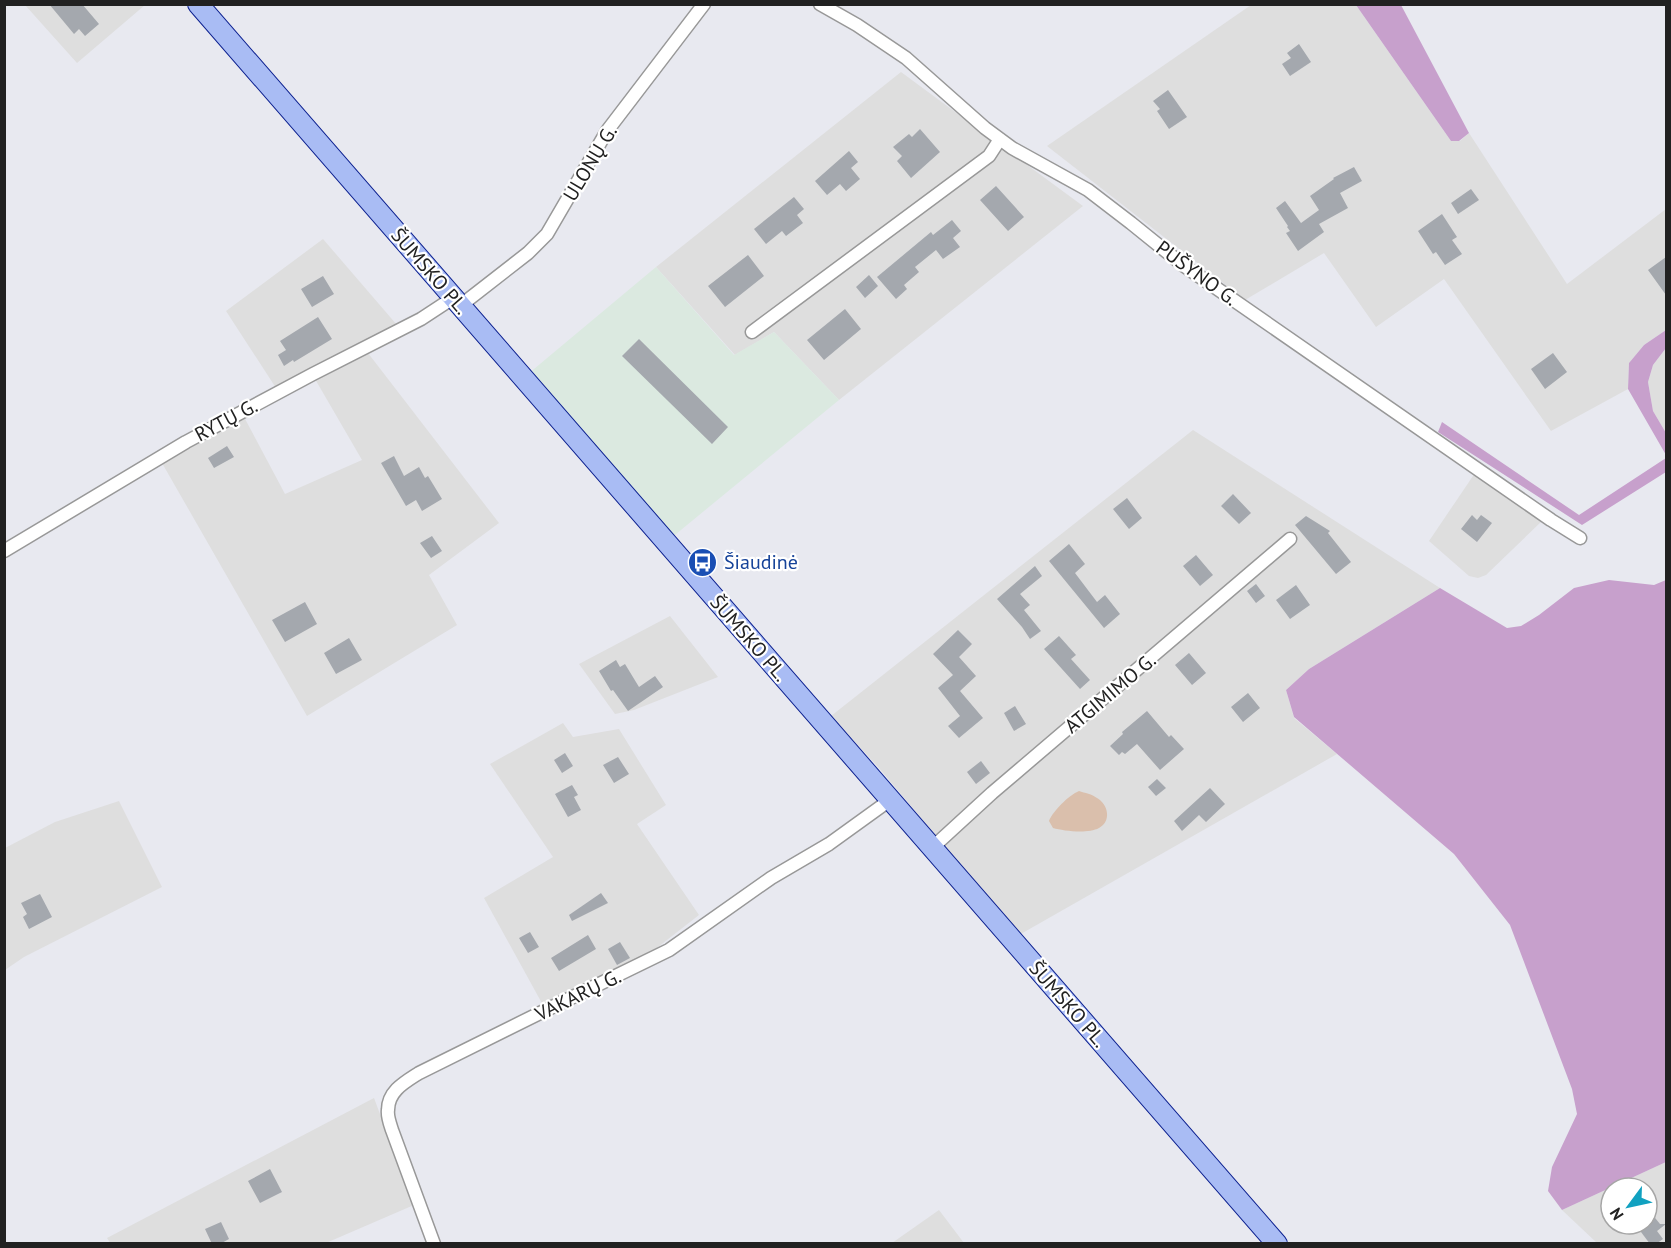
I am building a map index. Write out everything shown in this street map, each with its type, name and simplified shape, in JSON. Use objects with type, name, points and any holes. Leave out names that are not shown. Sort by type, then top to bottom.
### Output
[{"type":"main road","name":"ŠUMSKO PL.","points":[[198,4],[1277,1244]]},
{"type":"street","name":"ULONŲ G.","points":[[457,302],[528,253],[547,234],[607,130],[704,4]]},
{"type":"street","name":"PUŠYNO G.","points":[[820,4],[857,25],[906,58],[1000,140],[1088,190],[1183,265],[1580,538]]},
{"type":"street","points":[[752,332],[989,156],[1000,140]]},
{"type":"street","name":"RYTŲ G.","points":[[4,551],[186,442],[313,374],[457,302]]},
{"type":"street","name":"ATGIMIMO G.","points":[[932,848],[992,793],[1290,539]]},
{"type":"street","name":"VAKARŲ G.","points":[[434,1244],[387,1111],[394,1092],[402,1084],[419,1073],[669,950],[771,878],[829,844],[890,800]]},
{"type":"shaded area","points":[[25,5],[145,5],[77,63]]},
{"type":"shaded area","points":[[1251,5],[1356,5],[1451,141],[1460,141],[1469,133],[1567,284],[1666,209],[1666,330],[1644,345],[1629,363],[1628,389],[1551,431],[1444,279],[1376,327],[1324,253],[1245,300],[1047,146]]},
{"type":"shaded area","points":[[1356,5],[1401,5],[1469,133],[1459,141],[1451,141]]},
{"type":"shaded area","points":[[901,72],[1083,206],[839,400],[774,332],[735,355],[656,267]]},
{"type":"shaded area","points":[[323,239],[397,325],[276,388],[226,311]]},
{"type":"shaded area","points":[[656,267],[734,355],[774,332],[839,400],[670,539],[528,374]]},
{"type":"shaded area","points":[[1666,330],[1666,348],[1653,365],[1648,382],[1653,411],[1666,433],[1666,455],[1628,389],[1629,363],[1644,345]]},
{"type":"shaded area","points":[[1666,348],[1666,433],[1653,411],[1648,382],[1653,365]]},
{"type":"shaded area","points":[[368,353],[499,523],[429,575],[457,625],[307,716],[162,463],[243,415],[285,494],[362,460],[315,379]]},
{"type":"shaded area","points":[[1442,422],[1579,515],[1666,458],[1666,472],[1582,525],[1438,432]]},
{"type":"shaded area","points":[[1193,430],[1440,588],[1309,669],[1286,690],[1294,718],[1337,754],[1019,935],[879,768],[831,716]]},
{"type":"shaded area","points":[[1475,473],[1542,521],[1486,575],[1478,578],[1469,576],[1429,541]]},
{"type":"shaded area","points":[[1609,580],[1654,585],[1666,580],[1666,1162],[1636,1176],[1599,1176],[1599,1193],[1562,1210],[1548,1191],[1552,1167],[1577,1114],[1572,1089],[1510,925],[1454,854],[1294,717],[1286,690],[1309,669],[1440,588],[1507,628],[1521,626],[1574,588]]},
{"type":"shaded area","points":[[670,616],[718,677],[634,710],[615,714],[579,664]]},
{"type":"shaded area","points":[[563,723],[573,737],[619,729],[666,805],[637,824],[699,915],[649,954],[544,1007],[484,898],[553,857],[490,764]]},
{"type":"shaded area","points":[[1079,791],[1093,796],[1104,804],[1107,813],[1106,821],[1094,830],[1069,831],[1053,828],[1049,821],[1054,813],[1066,800]]},
{"type":"shaded area","points":[[119,801],[162,887],[24,957],[5,970],[5,848],[55,822]]},
{"type":"shaded area","points":[[374,1098],[414,1205],[326,1243],[111,1244],[107,1238]]},
{"type":"shaded area","points":[[1666,1162],[1666,1243],[1597,1243],[1562,1210],[1599,1193],[1599,1236],[1659,1236],[1659,1176],[1636,1176]]},
{"type":"shaded area","points":[[939,1210],[964,1243],[892,1243]]},
{"type":"building","points":[[49,4],[82,4],[99,24],[85,36],[79,29],[74,34]]},
{"type":"building","points":[[1299,44],[1311,62],[1290,76],[1282,64],[1291,58],[1287,53]]},
{"type":"building","points":[[1168,90],[1187,117],[1169,129],[1157,111],[1160,109],[1153,101]]},
{"type":"building","points":[[920,129],[940,152],[911,178],[897,161],[902,156],[893,147],[909,134],[912,137]]},
{"type":"building","points":[[849,151],[858,162],[851,168],[860,179],[846,191],[840,184],[827,195],[815,181]]},
{"type":"building","points":[[1354,167],[1362,181],[1340,193],[1348,208],[1319,224],[1324,232],[1298,251],[1286,233],[1290,231],[1288,226],[1276,208],[1285,201],[1301,223],[1319,210],[1310,196],[1333,178]]},
{"type":"building","points":[[996,186],[1024,217],[1008,231],[980,200]]},
{"type":"building","points":[[1471,189],[1479,200],[1458,214],[1451,203]]},
{"type":"building","points":[[794,197],[804,209],[797,215],[803,223],[786,236],[782,231],[766,244],[754,229]]},
{"type":"building","points":[[1442,214],[1457,237],[1452,240],[1462,254],[1445,265],[1436,252],[1433,254],[1418,231]]},
{"type":"building","points":[[952,220],[961,231],[953,238],[960,247],[943,259],[936,250],[915,267],[919,272],[904,285],[907,289],[896,299],[877,277],[931,232],[933,235]]},
{"type":"building","points":[[748,255],[764,276],[725,307],[708,286]]},
{"type":"building","points":[[1666,257],[1666,295],[1648,270]]},
{"type":"building","points":[[869,275],[878,286],[865,298],[856,287]]},
{"type":"building","points":[[323,276],[334,294],[312,307],[301,289]]},
{"type":"building","points":[[845,309],[861,329],[824,360],[807,340]]},
{"type":"building","points":[[318,317],[332,339],[284,366],[278,355],[286,350],[280,341]]},
{"type":"building","points":[[639,339],[728,427],[712,444],[622,356]]},
{"type":"building","points":[[1553,353],[1567,372],[1545,389],[1531,369]]},
{"type":"building","points":[[227,446],[234,457],[214,468],[208,458]]},
{"type":"building","points":[[394,456],[404,476],[419,467],[425,478],[428,476],[442,499],[422,511],[416,500],[406,506],[381,463]]},
{"type":"building","points":[[1233,494],[1251,513],[1239,524],[1221,506]]},
{"type":"building","points":[[1127,498],[1142,518],[1129,529],[1113,509]]},
{"type":"building","points":[[1472,515],[1477,520],[1481,515],[1492,523],[1477,542],[1461,529]]},
{"type":"building","points":[[1306,516],[1330,531],[1328,533],[1351,562],[1336,574],[1295,525]]},
{"type":"building","points":[[432,536],[442,551],[431,558],[420,543]]},
{"type":"building","points":[[1069,544],[1085,564],[1075,573],[1097,602],[1105,595],[1120,614],[1104,628],[1049,561]]},
{"type":"building","points":[[1196,555],[1213,575],[1200,586],[1183,566]]},
{"type":"building","points":[[1035,566],[1042,576],[1020,594],[1030,605],[1024,610],[1041,631],[1030,639],[997,599]]},
{"type":"building","points":[[1256,584],[1265,596],[1256,603],[1247,591]]},
{"type":"building","points":[[1296,585],[1310,605],[1290,619],[1276,600]]},
{"type":"building","points":[[305,602],[317,624],[285,642],[272,620]]},
{"type":"building","points":[[958,630],[972,644],[959,657],[976,676],[960,691],[983,718],[959,738],[948,726],[960,716],[938,688],[953,675],[933,654]]},
{"type":"building","points":[[1059,636],[1076,655],[1071,659],[1090,680],[1080,689],[1044,649]]},
{"type":"building","points":[[349,638],[362,660],[336,674],[324,653]]},
{"type":"building","points":[[1189,653],[1206,673],[1192,685],[1175,665]]},
{"type":"building","points":[[616,660],[620,667],[625,664],[639,687],[655,676],[663,687],[628,711],[613,690],[611,691],[599,671]]},
{"type":"building","points":[[1248,693],[1260,708],[1243,722],[1231,707]]},
{"type":"building","points":[[1015,706],[1026,724],[1014,731],[1004,713]]},
{"type":"building","points":[[1147,711],[1169,737],[1171,735],[1184,749],[1160,770],[1137,744],[1125,754],[1122,752],[1119,755],[1110,746],[1123,734],[1122,732]]},
{"type":"building","points":[[565,753],[573,766],[562,773],[554,760]]},
{"type":"building","points":[[618,757],[629,774],[614,783],[603,765]]},
{"type":"building","points":[[981,761],[990,773],[976,784],[967,772]]},
{"type":"building","points":[[1157,779],[1166,788],[1156,796],[1148,787]]},
{"type":"building","points":[[572,785],[578,795],[574,797],[581,810],[568,817],[555,794]]},
{"type":"building","points":[[1210,788],[1225,804],[1206,822],[1199,815],[1182,831],[1174,821]]},
{"type":"building","points":[[601,893],[608,903],[572,921],[569,915]]},
{"type":"building","points":[[40,894],[52,917],[29,929],[23,917],[27,914],[21,903]]},
{"type":"building","points":[[530,932],[539,947],[528,953],[519,938]]},
{"type":"building","points":[[588,935],[596,949],[559,971],[551,958]]},
{"type":"building","points":[[620,942],[630,958],[617,965],[608,949]]},
{"type":"building","points":[[270,1169],[282,1192],[260,1203],[248,1181]]},
{"type":"building","points":[[221,1222],[229,1239],[220,1244],[212,1244],[205,1229]]},
{"type":"building","points":[[1659,1234],[1663,1239],[1656,1244],[1650,1244],[1644,1236],[1659,1236]]},
{"type":"place","name":"Šiaudinė","points":[[703,562]]}]
